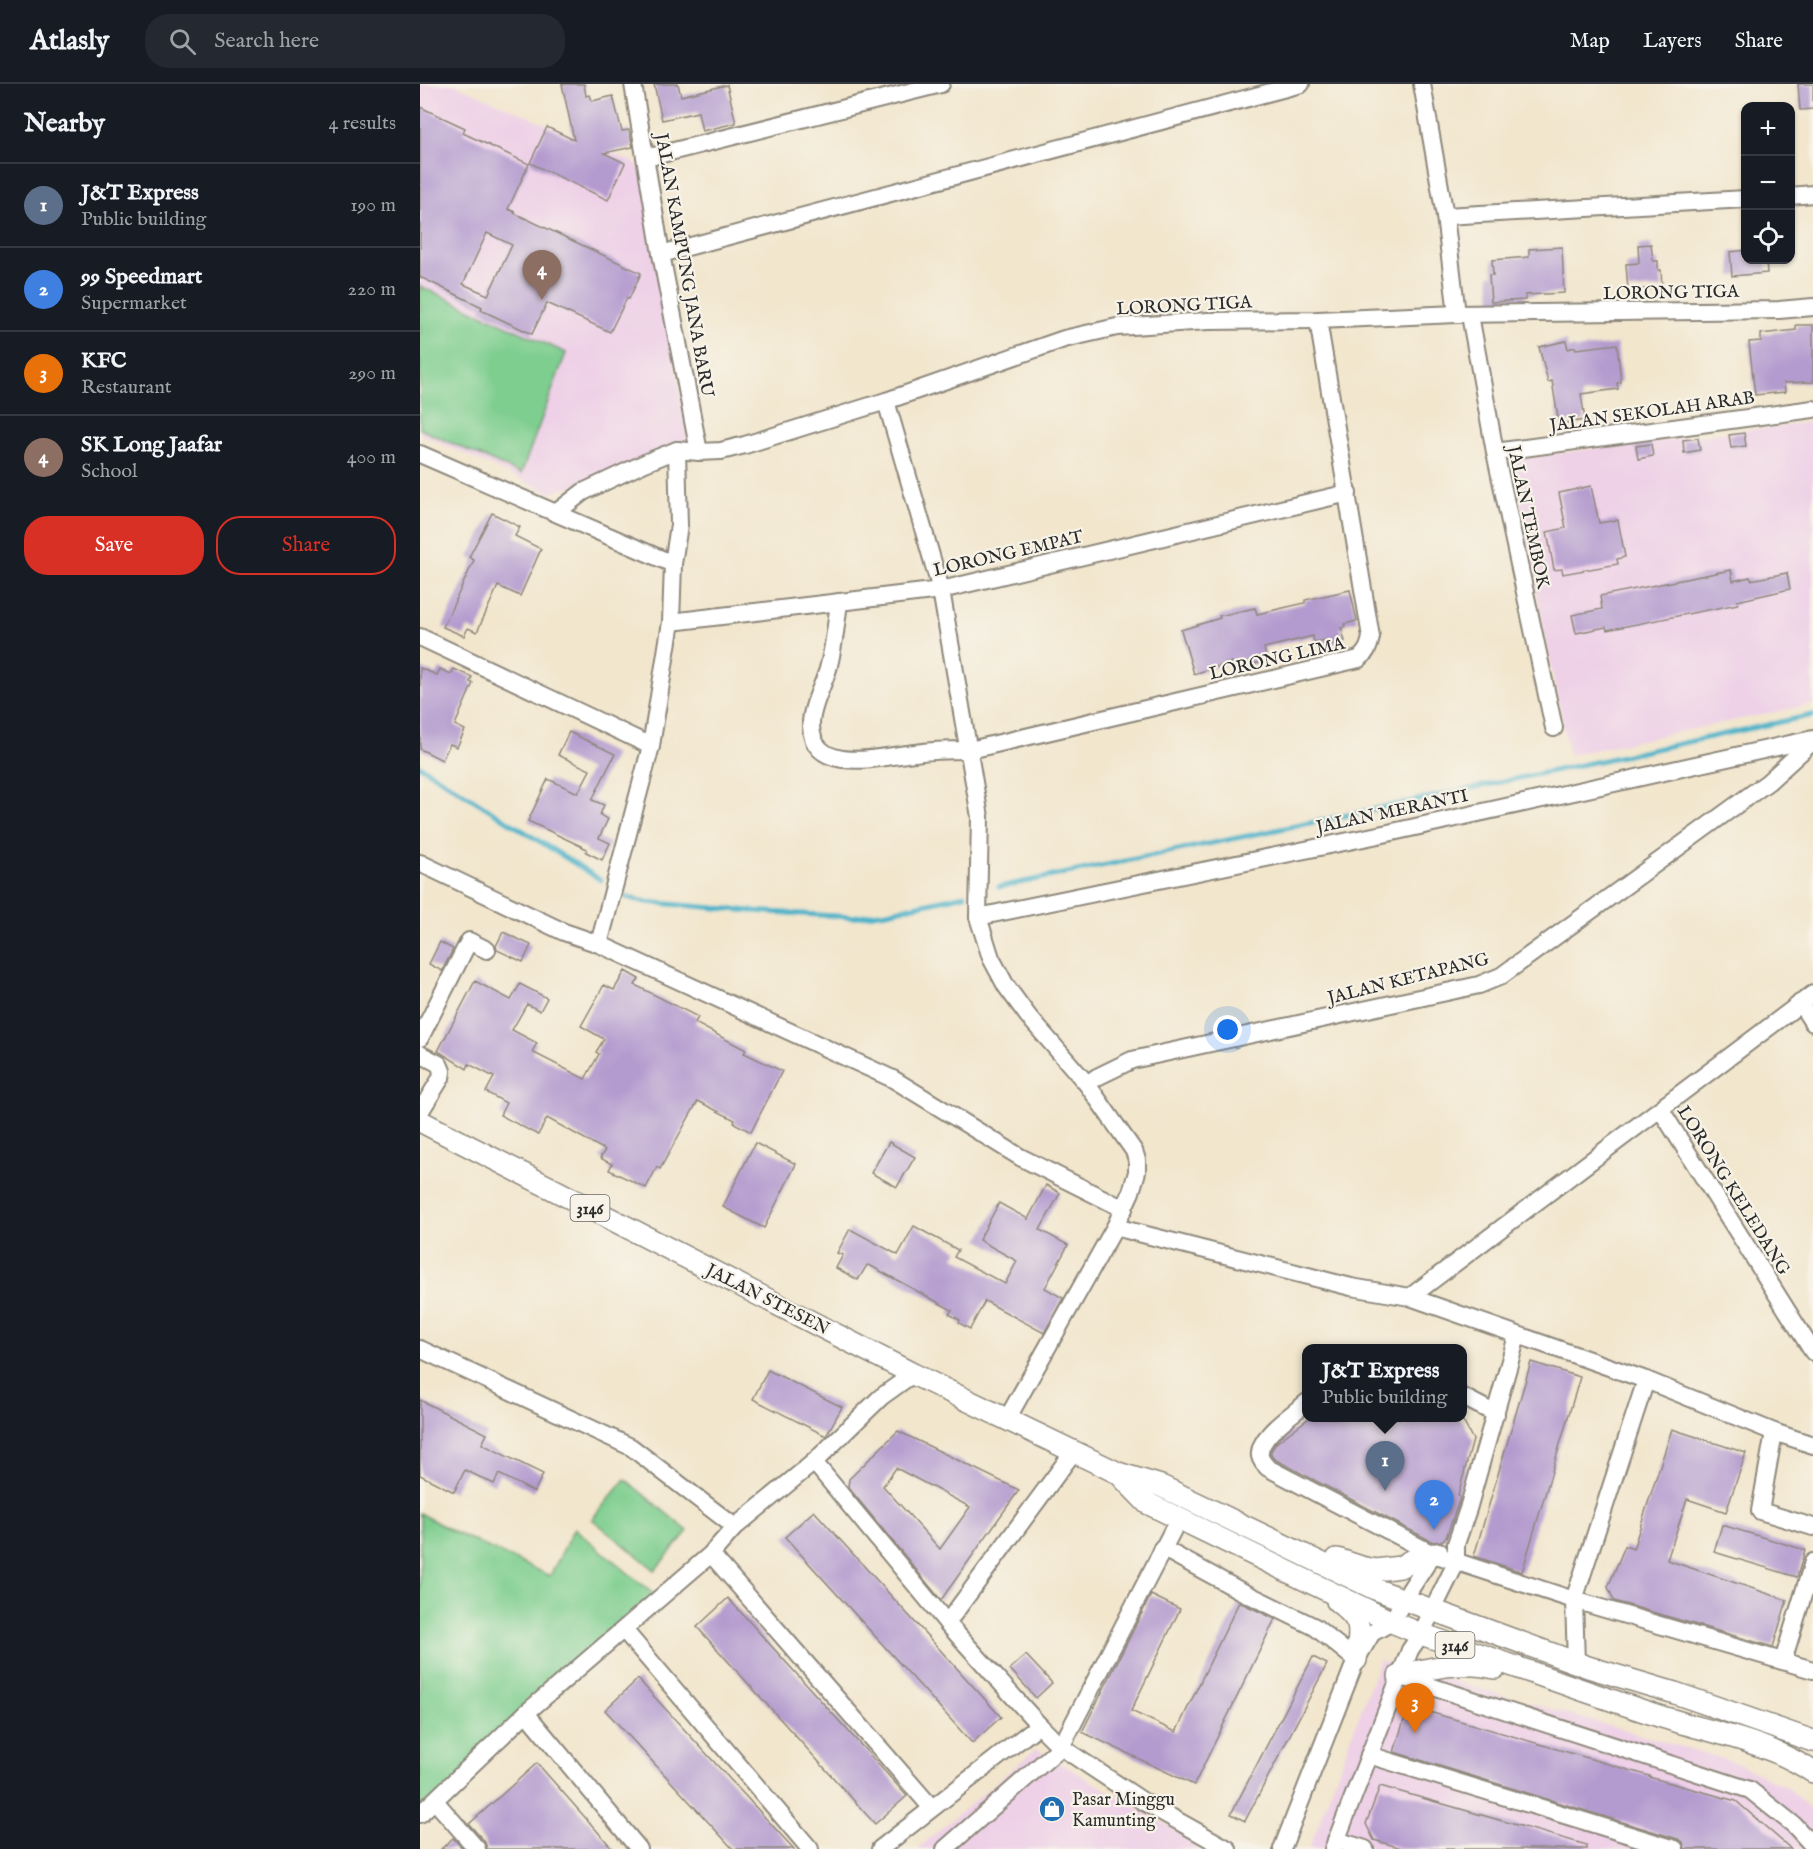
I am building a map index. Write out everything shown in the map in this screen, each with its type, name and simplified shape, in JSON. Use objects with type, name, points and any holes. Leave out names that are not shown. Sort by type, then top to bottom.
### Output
[{"type":"main road","name":"JALAN STESEN","points":[[420,1121],[914,1374],[1118,1473]]},
{"type":"main road","name":"3146","points":[[1118,1473],[1148,1503],[1392,1622],[1659,1716],[1765,1746],[1795,1760],[1813,1772]]},
{"type":"main road","name":"3146","points":[[1118,1473],[1161,1486],[1375,1589],[1575,1663],[1675,1693],[1813,1742]]},
{"type":"main road","points":[[1246,1527],[1361,1567],[1377,1570],[1400,1567],[1432,1554]]},
{"type":"main road","points":[[1321,1588],[1352,1612],[1357,1620],[1360,1630],[1356,1660]]},
{"type":"main road","points":[[1400,1676],[1458,1664],[1490,1667],[1603,1696]]},
{"type":"main road","points":[[1757,1722],[1798,1723],[1813,1727]]},
{"type":"main road","points":[[1795,1760],[1813,1778]]},
{"type":"street","name":"JALAN KAMPUNG JANA BARU","points":[[633,84],[661,254],[699,452]]},
{"type":"street","points":[[646,158],[941,84]]},
{"type":"street","points":[[661,254],[1301,84]]},
{"type":"street","name":"JALAN TEMBOK","points":[[1422,84],[1463,314],[1554,728]]},
{"type":"street","points":[[1795,196],[1813,194]]},
{"type":"street","points":[[1445,216],[1741,199]]},
{"type":"street","name":"LORONG TIGA","points":[[557,512],[583,492],[677,450],[721,451],[745,445],[886,401],[1064,339],[1117,327],[1208,321],[1318,320],[1463,314],[1813,308]]},
{"type":"street","name":"LORONG LIMA","points":[[839,602],[828,669],[814,708],[811,726],[814,740],[822,751],[837,759],[852,761],[930,751],[970,750],[1359,659],[1370,647],[1371,637],[1318,320]]},
{"type":"street","points":[[886,401],[941,590],[980,817],[978,917],[991,958],[1005,986],[1028,1016],[1088,1084],[1134,1151],[1137,1160],[1134,1182],[1115,1227],[1007,1419]]},
{"type":"street","name":"JALAN SEKOLAH ARAB","points":[[1495,452],[1813,409]]},
{"type":"street","points":[[599,944],[651,746],[671,622],[673,564],[679,525],[677,450]]},
{"type":"street","points":[[420,454],[673,564]]},
{"type":"street","name":"LORONG EMPAT","points":[[671,622],[941,590],[1348,493]]},
{"type":"street","points":[[420,637],[651,746]]},
{"type":"street","name":"JALAN MERANTI","points":[[978,917],[1388,833],[1813,740]]},
{"type":"street","name":"JALAN KETAPANG","points":[[1088,1084],[1131,1060],[1479,985],[1501,976],[1768,782],[1813,740]]},
{"type":"street","points":[[420,863],[564,932],[599,944],[893,1079],[1020,1157],[1124,1209]]},
{"type":"street","points":[[420,1038],[469,941],[487,950]]},
{"type":"street","points":[[1410,1297],[1807,999],[1813,1023]]},
{"type":"street","points":[[420,1054],[439,1064],[442,1071],[441,1078],[420,1112]]},
{"type":"street","name":"LORONG KELEDANG","points":[[1661,1110],[1813,1352]]},
{"type":"street","points":[[1115,1227],[1350,1287],[1410,1297],[1646,1380],[1774,1432],[1813,1445]]},
{"type":"street","points":[[1365,1849],[1335,1844],[1410,1650],[1421,1634],[1456,1563],[1456,1544],[1518,1336]]},
{"type":"street","points":[[420,1349],[631,1447],[735,1527]]},
{"type":"street","points":[[420,1814],[525,1713],[711,1554],[735,1527],[814,1462],[881,1396],[914,1374]]},
{"type":"street","points":[[1575,1663],[1574,1600],[1646,1380]]},
{"type":"street","points":[[1467,1399],[1496,1414]]},
{"type":"street","points":[[1302,1406],[1264,1438],[1260,1449],[1260,1459],[1268,1468],[1432,1554],[1574,1600],[1813,1670]]},
{"type":"street","points":[[1774,1432],[1760,1511],[1813,1527]]},
{"type":"street","points":[[947,1623],[1074,1451]]},
{"type":"street","points":[[814,1462],[947,1623],[1061,1747],[1143,1802],[1228,1849]]},
{"type":"street","points":[[945,1849],[1061,1747],[1179,1518]]},
{"type":"street","points":[[1282,1849],[1356,1660],[1372,1633],[1392,1622],[1432,1554],[1456,1544]]},
{"type":"street","points":[[1162,1548],[1239,1590],[1315,1627],[1356,1660]]},
{"type":"street","points":[[711,1554],[931,1807]]},
{"type":"street","points":[[1784,1661],[1813,1562]]},
{"type":"street","points":[[624,1630],[810,1849]]},
{"type":"street","points":[[1400,1676],[1750,1790],[1794,1825],[1813,1846]]},
{"type":"street","points":[[525,1713],[639,1849]]},
{"type":"street","points":[[880,1849],[1039,1725]]},
{"type":"street","points":[[1369,1755],[1675,1849]]},
{"type":"street","points":[[435,1801],[477,1849]]},
{"type":"shaded area","points":[[420,84],[454,84],[642,166],[690,449],[551,493],[420,434]]},
{"type":"shaded area","points":[[1813,422],[1813,704],[1569,755],[1510,459]]},
{"type":"shaded area","points":[[1380,1660],[1734,1762],[1790,1789],[1813,1813],[1813,1849],[1309,1849]]},
{"type":"shaded area","name":"Pasar Minggu Kamunting","points":[[1036,1749],[1208,1849],[917,1849]]},
{"type":"green space","points":[[420,286],[566,353],[521,474],[420,429]]},
{"type":"green space","points":[[625,1479],[688,1531],[655,1570],[592,1519]]},
{"type":"green space","points":[[420,1513],[452,1531],[550,1576],[574,1528],[663,1602],[420,1813]]},
{"type":"building","points":[[562,84],[584,84],[586,96],[590,95],[592,101],[613,96],[622,131],[629,130],[633,147],[604,153],[625,163],[608,200],[530,163],[547,127],[574,140]]},
{"type":"building","points":[[654,84],[678,84],[681,96],[727,85],[736,123],[702,131],[698,112],[662,120]]},
{"type":"building","points":[[1798,84],[1813,84],[1813,109],[1800,110]]},
{"type":"building","points":[[420,107],[465,128],[463,133],[529,164],[508,209],[641,273],[610,332],[547,303],[532,334],[420,277]],"holes":[[[487,233],[512,245],[488,295],[463,284]]]},
{"type":"building","points":[[1651,244],[1653,261],[1658,261],[1658,270],[1661,270],[1662,288],[1628,290],[1626,264],[1639,263],[1638,245]]},
{"type":"building","points":[[1562,247],[1564,293],[1525,295],[1525,300],[1491,302],[1489,275],[1493,275],[1492,260],[1529,257],[1529,249]]},
{"type":"building","points":[[1741,251],[1741,264],[1766,264],[1767,273],[1732,276],[1730,252]]},
{"type":"building","points":[[1796,325],[1813,325],[1813,382],[1784,383],[1785,392],[1755,395],[1749,342],[1761,341],[1761,334],[1796,330]]},
{"type":"building","points":[[1566,341],[1568,349],[1617,344],[1621,382],[1617,383],[1618,389],[1581,394],[1585,420],[1559,424],[1552,381],[1548,382],[1539,347]]},
{"type":"building","points":[[1744,433],[1746,446],[1731,448],[1729,435]]},
{"type":"building","points":[[1698,438],[1700,450],[1684,453],[1683,440]]},
{"type":"building","points":[[1651,444],[1653,456],[1638,459],[1636,446]]},
{"type":"building","points":[[1591,486],[1599,523],[1618,520],[1625,557],[1617,559],[1618,564],[1563,574],[1562,569],[1554,570],[1547,532],[1566,528],[1559,493]]},
{"type":"building","points":[[492,513],[520,527],[515,536],[541,549],[520,596],[498,586],[477,632],[468,628],[464,636],[443,627],[474,560],[469,557]]},
{"type":"building","points":[[1731,570],[1733,581],[1787,573],[1790,589],[1737,601],[1738,604],[1607,630],[1606,627],[1576,633],[1572,615],[1602,609],[1600,596]]},
{"type":"building","points":[[1350,590],[1357,621],[1344,624],[1345,627],[1341,628],[1345,641],[1326,645],[1325,640],[1314,642],[1313,636],[1264,648],[1267,661],[1233,669],[1232,662],[1194,674],[1181,630],[1220,618],[1219,616],[1255,608],[1257,614]]},
{"type":"building","points":[[420,668],[437,675],[440,669],[451,674],[454,669],[472,677],[470,682],[473,683],[455,725],[465,730],[457,747],[450,744],[442,760],[420,749]]},
{"type":"building","points":[[569,732],[615,754],[592,800],[604,805],[600,815],[608,819],[599,838],[610,843],[602,860],[586,852],[587,849],[528,821],[548,779],[578,793],[590,770],[558,755]]},
{"type":"building","points":[[503,932],[531,945],[523,962],[497,950],[496,946]]},
{"type":"building","points":[[440,942],[453,949],[442,971],[429,964]]},
{"type":"building","points":[[625,971],[639,979],[635,985],[698,1017],[695,1023],[746,1050],[744,1053],[782,1071],[751,1132],[734,1123],[735,1120],[698,1101],[660,1169],[657,1167],[646,1188],[609,1170],[612,1164],[600,1158],[605,1150],[547,1118],[538,1135],[500,1115],[506,1103],[486,1092],[494,1077],[469,1064],[467,1069],[438,1051],[475,981],[511,1000],[520,984],[547,998],[540,1011],[527,1004],[512,1030],[537,1043],[532,1052],[585,1079],[599,1054],[596,1052],[604,1039],[581,1026],[604,985],[614,990]]},
{"type":"building","points":[[889,1142],[915,1157],[897,1187],[871,1173]]},
{"type":"building","points":[[755,1143],[796,1164],[764,1228],[723,1207]]},
{"type":"building","points":[[1046,1185],[1060,1193],[1040,1230],[1068,1245],[1045,1288],[1063,1298],[1044,1333],[985,1301],[970,1329],[949,1314],[952,1310],[871,1266],[867,1265],[858,1280],[836,1268],[843,1255],[837,1253],[850,1229],[898,1255],[914,1226],[958,1250],[954,1257],[1005,1284],[1017,1261],[979,1240],[999,1203],[1028,1219]]},
{"type":"building","points":[[1531,1362],[1580,1377],[1522,1572],[1474,1556]]},
{"type":"building","points":[[768,1370],[842,1407],[826,1436],[753,1399]]},
{"type":"building","points":[[420,1400],[487,1434],[482,1444],[543,1474],[534,1492],[499,1474],[494,1484],[465,1470],[454,1492],[420,1475]]},
{"type":"building","points":[[1304,1422],[1464,1422],[1473,1440],[1458,1495],[1460,1498],[1446,1538],[1433,1542],[1274,1459],[1271,1451],[1276,1443]]},
{"type":"building","points":[[1672,1429],[1746,1453],[1726,1512],[1687,1499],[1667,1560],[1787,1600],[1773,1647],[1614,1601],[1608,1587],[1625,1546],[1633,1549]]},
{"type":"building","points":[[898,1431],[1019,1490],[941,1600],[848,1487],[849,1479]],"holes":[[[896,1468],[970,1507],[940,1549],[883,1486]]]},
{"type":"building","points":[[814,1511],[1001,1717],[972,1743],[785,1537]]},
{"type":"building","points":[[1722,1525],[1805,1550],[1797,1577],[1714,1552]]},
{"type":"building","points":[[1151,1595],[1180,1609],[1131,1711],[1176,1732],[1239,1602],[1275,1619],[1194,1785],[1082,1732]]},
{"type":"building","points":[[728,1598],[907,1796],[875,1824],[697,1627]]},
{"type":"building","points":[[1026,1655],[1052,1683],[1036,1698],[1010,1669]]},
{"type":"building","points":[[1313,1657],[1327,1664],[1245,1821],[1231,1814]]},
{"type":"building","points":[[638,1679],[794,1849],[733,1849],[605,1710]]},
{"type":"building","points":[[1419,1709],[1736,1801],[1791,1849],[1685,1849],[1683,1842],[1678,1839],[1394,1752],[1405,1717]]},
{"type":"building","points":[[537,1763],[613,1849],[487,1849],[485,1842],[469,1824]]},
{"type":"building","points":[[1380,1786],[1587,1845],[1587,1849],[1405,1849],[1374,1840],[1366,1824]]},
{"type":"building","points":[[453,1838],[463,1849],[441,1849]]},
{"type":"waterway","points":[[999,887],[1813,715]]},
{"type":"waterway","points":[[420,766],[601,880]]},
{"type":"waterway","points":[[627,897],[645,902],[852,917],[965,895]]},
{"type":"place","name":"SK Long Jaafar","points":[[542,300]]},
{"type":"place","name":"J&T Express","points":[[1385,1491]]},
{"type":"place","name":"99 Speedmart","points":[[1434,1530]]},
{"type":"place","name":"KFC","points":[[1415,1733]]},
{"type":"place","name":"Pasar Minggu Kamunting","points":[[1052,1809]]}]
